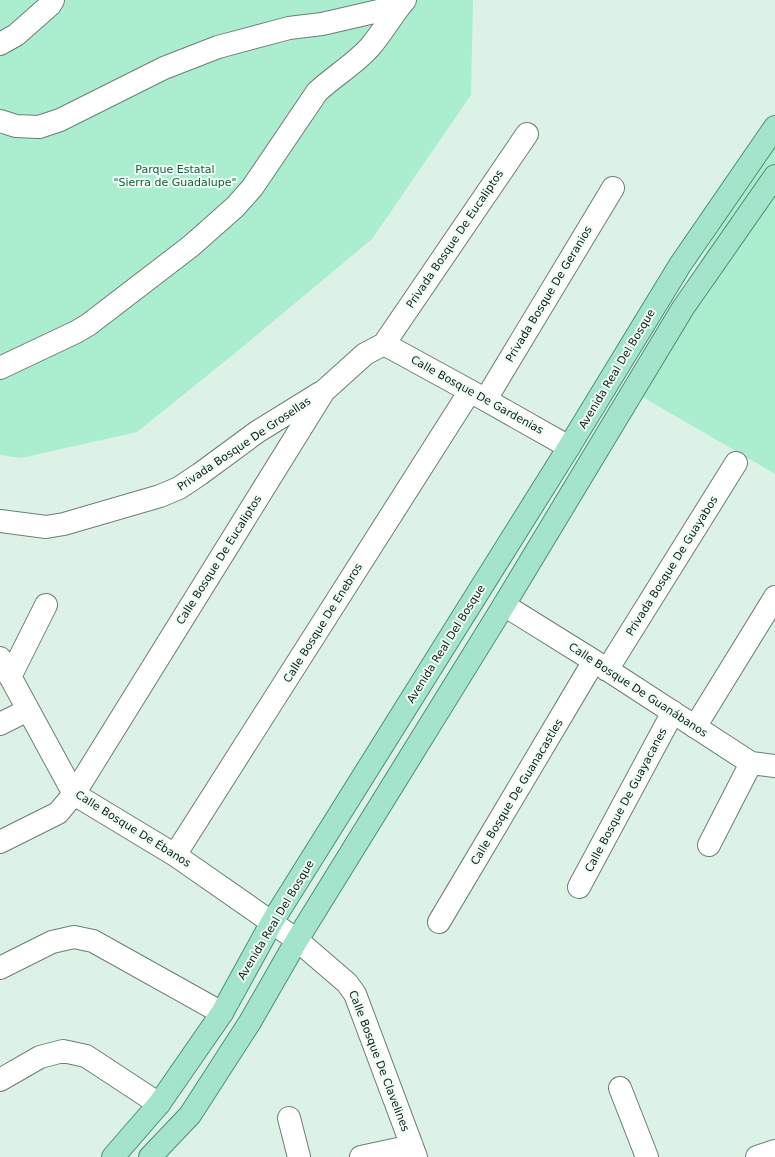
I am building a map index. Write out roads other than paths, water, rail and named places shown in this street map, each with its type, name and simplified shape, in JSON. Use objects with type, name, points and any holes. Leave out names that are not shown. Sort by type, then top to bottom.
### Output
[{"type":"main road","name":"Avenida Real Del Bosque","points":[[113,1157],[159,1104],[222,1013],[272,922],[569,447],[680,265],[775,127]]},
{"type":"main road","points":[[150,1157],[190,1115],[250,1022],[297,940],[504,605],[684,308],[775,176]]},
{"type":"street","points":[[0,44],[16,35],[50,5],[53,0]]},
{"type":"street","points":[[0,121],[16,126],[39,127],[60,120],[164,68],[218,46],[289,28],[322,24],[402,3]]},
{"type":"street","points":[[0,368],[88,325],[192,246],[235,207],[252,188],[317,92],[370,47],[402,3]]},
{"type":"street","name":"Privada Bosque De Eucaliptos","points":[[384,344],[527,134]]},
{"type":"street","name":"Privada Bosque De Geranios","points":[[478,395],[613,188]]},
{"type":"street","name":"Calle Bosque De Gardenias","points":[[384,344],[569,447]]},
{"type":"street","name":"Calle Bosque De Eucaliptos","points":[[0,842],[58,813],[74,794],[324,391],[365,354],[384,344]]},
{"type":"street","name":"Privada Bosque De Grosellas","points":[[0,521],[46,527],[64,524],[160,496],[189,481],[257,432],[324,391]]},
{"type":"street","name":"Calle Bosque De Enebros","points":[[175,855],[478,395]]},
{"type":"street","name":"Privada Bosque De Guayabos","points":[[601,665],[736,463]]},
{"type":"street","points":[[695,727],[775,597]]},
{"type":"street","points":[[10,677],[46,604]]},
{"type":"street","name":"Calle Bosque De Guanábanos","points":[[504,605],[601,665],[751,763],[775,766]]},
{"type":"street","name":"Calle Bosque De Ébanos","points":[[0,658],[74,794],[175,855],[297,940]]},
{"type":"street","name":"Calle Bosque De Guanacastles","points":[[439,922],[601,665]]},
{"type":"street","points":[[0,724],[28,710]]},
{"type":"street","name":"Calle Bosque De Guayacanes","points":[[579,887],[673,712]]},
{"type":"street","points":[[709,845],[751,763]]},
{"type":"street","points":[[0,968],[52,942],[74,937],[93,941],[222,1013]]},
{"type":"street","name":"Calle Bosque De Clavelines","points":[[297,940],[348,983],[355,994],[414,1152]]},
{"type":"street","points":[[0,1080],[40,1057],[63,1051],[86,1056],[159,1104]]},
{"type":"street","points":[[620,1088],[647,1157]]},
{"type":"street","points":[[289,1118],[299,1157]]},
{"type":"street","points":[[361,1157],[414,1152]]},
{"type":"street","points":[[757,1157],[775,1152]]},
{"type":"park label","name":"Parque Estatal \"Sierra de Guadalupe\"","points":[[175,175]]}]
